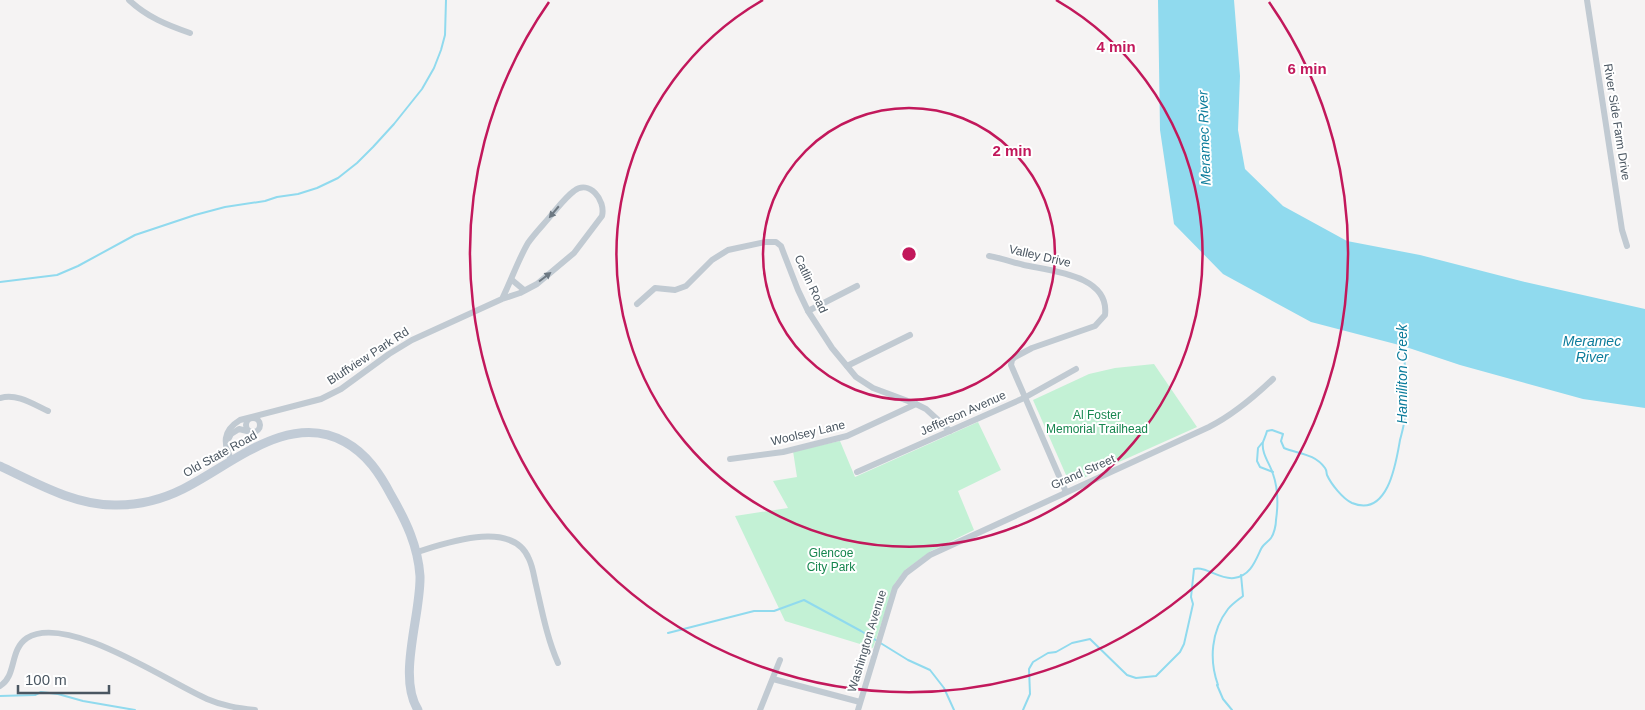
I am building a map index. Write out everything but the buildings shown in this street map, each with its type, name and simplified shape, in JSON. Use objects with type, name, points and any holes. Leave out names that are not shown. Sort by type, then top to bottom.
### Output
[{"type":"street","points":[[129,0],[138,9],[158,22],[190,33]]},
{"type":"street","name":"River Side Farm Drive","points":[[1587,0],[1622,230],[1627,246]]},
{"type":"street","name":"Bluffview Park Rd","points":[[230,457],[225,442],[226,436],[235,423],[252,416],[321,399],[341,389],[389,354],[412,340],[524,290],[550,274],[574,253],[602,216],[604,210],[602,200],[592,190],[575,189],[563,201],[529,243],[502,299]]},
{"type":"street","name":"Catlin Road","points":[[637,304],[655,288],[675,290],[686,286],[712,260],[723,252],[772,241],[781,246],[808,311],[832,348],[856,376],[873,388],[926,409],[950,431]]},
{"type":"street","name":"Valley Drive","points":[[989,256],[1070,274],[1095,288],[1105,302],[1105,315],[1096,326],[1032,348],[1012,360],[1011,365],[1024,398]]},
{"type":"street","points":[[512,280],[524,290]]},
{"type":"street","points":[[808,311],[857,286]]},
{"type":"street","points":[[847,366],[910,335]]},
{"type":"street","name":"Jefferson Avenue","points":[[857,472],[1024,398],[1076,370]]},
{"type":"street","name":"Grand Street","points":[[900,580],[930,555],[1225,419],[1273,379]]},
{"type":"street","points":[[0,398],[14,396],[48,411]]},
{"type":"street","points":[[1024,398],[1066,492]]},
{"type":"street","name":"Woolsey Lane","points":[[730,459],[783,452],[847,436],[916,404]]},
{"type":"street","points":[[230,457],[229,439],[232,434],[239,429],[254,433],[259,430],[263,419],[270,412]]},
{"type":"street","points":[[248,431],[245,427],[246,422],[251,418],[258,420],[260,426]]},
{"type":"street","name":"Old State Road","points":[[0,466],[62,494],[94,503],[118,505],[145,502],[176,492],[230,457],[287,436],[315,432],[336,437],[360,452],[381,477],[409,529],[416,552],[420,588],[410,676],[413,701],[418,710]]},
{"type":"street","points":[[416,552],[445,543],[485,537],[504,538],[519,545],[530,559],[550,644],[558,663]]},
{"type":"street","name":"Washington Avenue","points":[[858,710],[895,588],[900,580]]},
{"type":"street","points":[[0,686],[7,681],[15,655],[22,643],[33,636],[52,633],[63,634],[107,647],[218,704],[255,710]]},
{"type":"street","points":[[760,710],[780,660]]},
{"type":"street","points":[[772,679],[860,702]]},
{"type":"green space","name":"Al Foster Memorial Trailhead","points":[[1154,364],[1197,427],[1070,484],[1033,400],[1089,374],[1115,368]]},
{"type":"green space","name":"Glencoe City Park","points":[[978,422],[1001,470],[958,491],[974,530],[931,551],[905,570],[895,583],[873,648],[785,621],[735,516],[788,508],[773,481],[797,477],[793,451],[840,441],[855,477]]},
{"type":"water","name":"Meramec River","points":[[1158,0],[1234,0],[1240,76],[1238,130],[1245,169],[1283,206],[1347,241],[1420,255],[1521,281],[1645,309],[1645,408],[1583,399],[1460,365],[1403,346],[1311,322],[1223,274],[1174,224],[1160,130]]},
{"type":"waterway","points":[[0,282],[57,275],[78,266],[135,235],[225,207],[298,194],[338,178],[373,147],[422,89],[434,68],[441,50],[445,35],[446,0]]},
{"type":"waterway","name":"Hamiliton Creek","points":[[1023,710],[1030,694],[1029,669],[1033,662],[1048,653],[1056,652],[1072,643],[1090,639],[1127,675],[1136,678],[1156,676],[1180,652],[1184,644],[1193,604],[1191,597],[1194,569],[1204,569],[1223,577],[1240,577],[1251,568],[1262,547],[1270,539],[1275,529],[1277,509],[1276,485],[1263,450],[1263,442],[1267,431],[1272,430],[1283,434],[1281,441],[1284,448],[1316,459],[1321,463],[1326,469],[1327,475],[1334,487],[1352,503],[1364,506],[1374,503],[1382,496],[1393,474],[1404,421],[1404,345]]},
{"type":"waterway","points":[[1262,443],[1258,448],[1257,461],[1260,467],[1273,472]]},
{"type":"waterway","points":[[1232,710],[1223,699],[1217,685],[1213,666],[1213,646],[1222,618],[1230,607],[1243,596],[1241,575]]},
{"type":"waterway","points":[[668,633],[754,611],[774,611],[804,600],[861,631],[908,660],[930,670],[944,688],[954,710]]},
{"type":"waterway","points":[[0,696],[35,695],[41,692],[135,710]]}]
